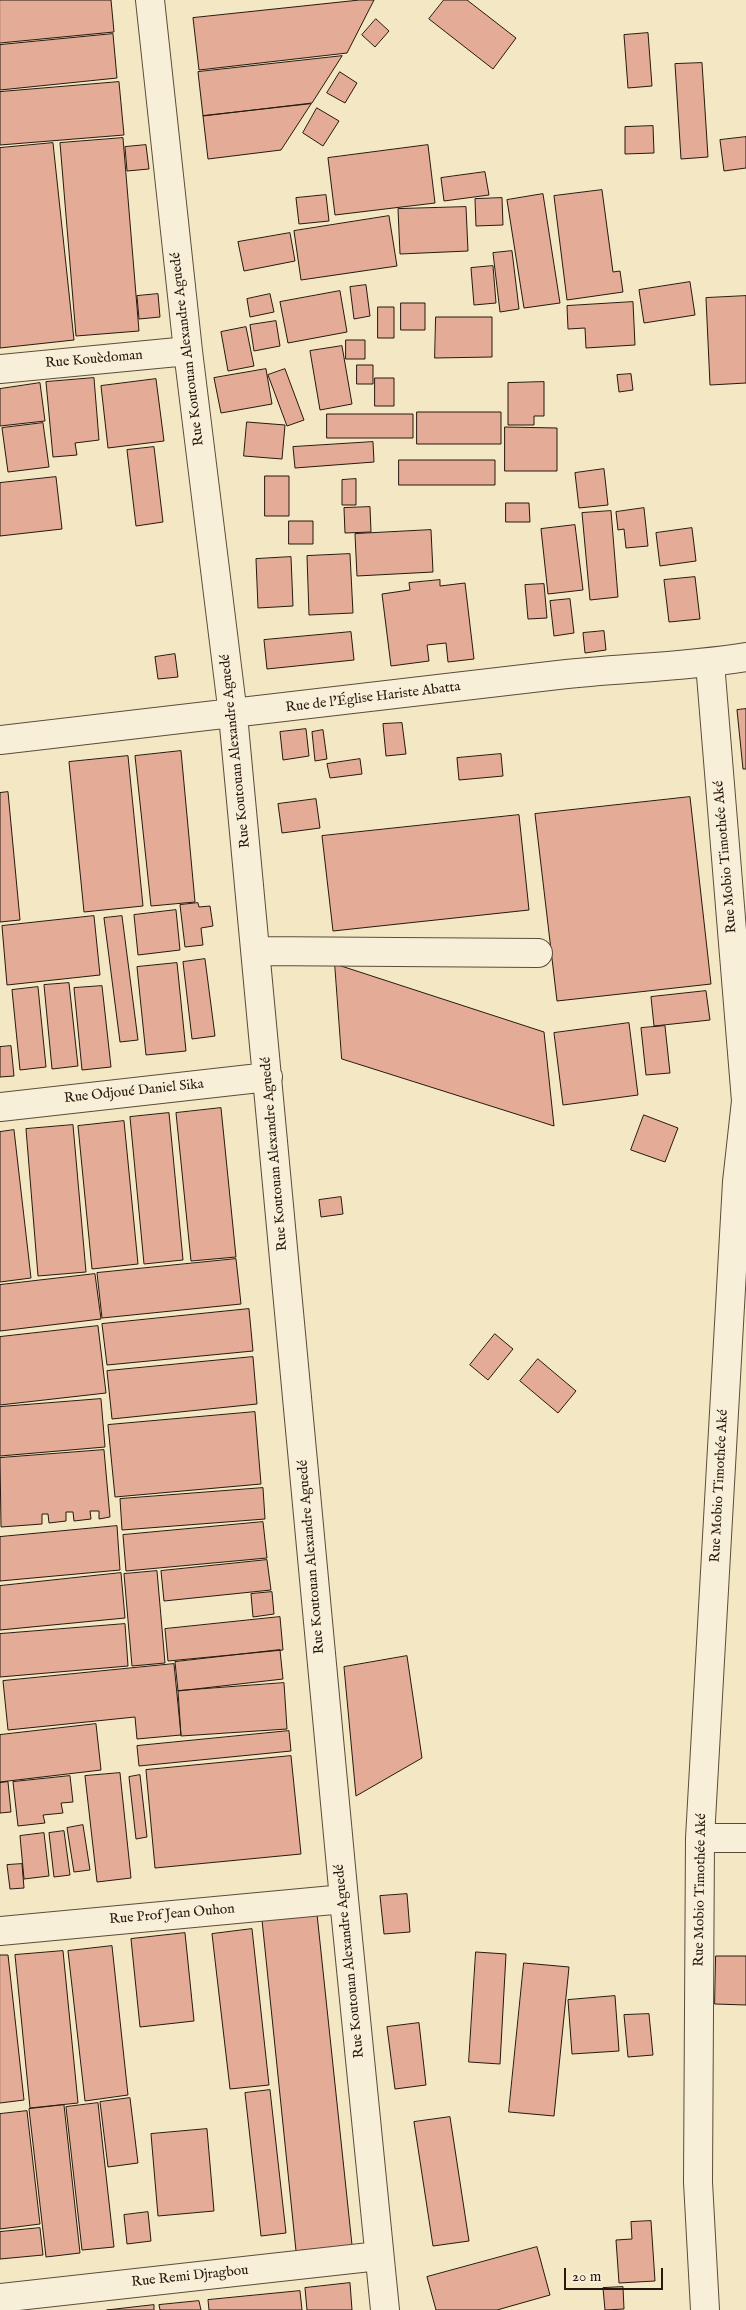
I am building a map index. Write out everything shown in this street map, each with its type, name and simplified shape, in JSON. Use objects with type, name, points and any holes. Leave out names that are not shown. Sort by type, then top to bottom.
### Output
[{"type":"street","name":"Rue Koutouan Alexandre Aguedé","points":[[150,0],[188,351],[233,715],[257,951],[344,1899],[385,2310]]},
{"type":"street","name":"Rue Kouèdoman","points":[[0,368],[188,351]]},
{"type":"street","name":"Rue de l'Église Hariste Abatta","points":[[0,740],[233,715],[562,675],[710,663],[746,657]]},
{"type":"street","name":"Rue Mobio Timothée Aké","points":[[705,2310],[698,2182],[700,1838],[746,1102],[710,663]]},
{"type":"street","points":[[257,951],[538,953]]},
{"type":"street","name":"Rue Odjoué Daniel Sika","points":[[0,1108],[268,1077]]},
{"type":"street","points":[[700,1838],[746,1838]]},
{"type":"street","name":"Rue Prof Jean Ouhon","points":[[0,1931],[344,1899]]},
{"type":"street","name":"Rue Remi Djragbou","points":[[0,2298],[379,2256]]},
{"type":"building","points":[[0,0],[111,0],[114,32],[0,43]]},
{"type":"building","points":[[374,0],[347,53],[199,70],[193,18]]},
{"type":"building","points":[[444,0],[467,0],[516,38],[493,69],[429,19]]},
{"type":"building","points":[[376,19],[389,31],[375,47],[362,35]]},
{"type":"building","points":[[648,33],[652,86],[628,88],[624,35]]},
{"type":"building","points":[[113,34],[117,78],[0,90],[0,45]]},
{"type":"building","points":[[342,56],[312,103],[203,116],[198,72]]},
{"type":"building","points":[[702,63],[708,157],[681,159],[675,64]]},
{"type":"building","points":[[340,72],[357,83],[345,103],[327,93]]},
{"type":"building","points":[[119,82],[124,135],[0,145],[0,92]]},
{"type":"building","points":[[311,104],[281,150],[208,159],[203,116]]},
{"type":"building","points":[[317,108],[339,121],[323,146],[303,133]]},
{"type":"building","points":[[653,126],[654,153],[625,154],[625,127]]},
{"type":"building","points":[[746,137],[746,168],[724,171],[720,140]]},
{"type":"building","points":[[123,138],[139,331],[76,336],[60,143]]},
{"type":"building","points":[[53,143],[74,340],[0,348],[0,148]]},
{"type":"building","points":[[146,145],[149,169],[127,171],[125,147]]},
{"type":"building","points":[[428,145],[435,203],[335,215],[328,158]]},
{"type":"building","points":[[485,172],[489,195],[444,201],[441,178]]},
{"type":"building","points":[[602,190],[613,272],[620,271],[623,292],[567,300],[554,196]]},
{"type":"building","points":[[543,194],[560,303],[524,308],[507,200]]},
{"type":"building","points":[[326,195],[329,221],[299,224],[296,198]]},
{"type":"building","points":[[502,198],[503,225],[476,226],[475,199]]},
{"type":"building","points":[[466,207],[468,251],[400,254],[398,209]]},
{"type":"building","points":[[389,216],[397,266],[301,280],[294,231]]},
{"type":"building","points":[[290,233],[295,261],[244,271],[238,242]]},
{"type":"building","points":[[512,251],[519,309],[500,312],[493,253]]},
{"type":"building","points":[[493,266],[496,303],[474,305],[471,268]]},
{"type":"building","points":[[690,282],[695,315],[644,323],[639,290]]},
{"type":"building","points":[[366,285],[370,316],[354,319],[350,287]]},
{"type":"building","points":[[340,291],[347,332],[288,343],[280,302]]},
{"type":"building","points":[[158,294],[160,317],[139,319],[137,296]]},
{"type":"building","points":[[270,294],[274,312],[250,317],[247,299]]},
{"type":"building","points":[[746,296],[746,383],[710,385],[706,298]]},
{"type":"building","points":[[633,302],[635,345],[586,348],[585,328],[568,329],[567,306]]},
{"type":"building","points":[[401,303],[425,303],[425,330],[401,330]]},
{"type":"building","points":[[378,307],[394,307],[394,338],[378,338]]},
{"type":"building","points":[[436,317],[492,317],[492,357],[435,358]]},
{"type":"building","points":[[276,321],[280,346],[254,351],[250,325]]},
{"type":"building","points":[[246,327],[254,366],[228,371],[221,332]]},
{"type":"building","points":[[346,340],[365,340],[365,359],[346,359]]},
{"type":"building","points":[[342,346],[352,404],[320,410],[310,351]]},
{"type":"building","points":[[357,365],[373,365],[373,384],[357,384]]},
{"type":"building","points":[[266,369],[272,404],[221,413],[214,378]]},
{"type":"building","points":[[285,369],[304,420],[287,426],[268,375]]},
{"type":"building","points":[[631,374],[633,390],[619,392],[617,375]]},
{"type":"building","points":[[94,378],[99,440],[75,443],[77,455],[53,457],[46,382]]},
{"type":"building","points":[[375,378],[394,378],[394,406],[375,406]]},
{"type":"building","points":[[156,379],[164,441],[108,448],[101,386]]},
{"type":"building","points":[[544,382],[544,416],[534,416],[534,425],[508,425],[508,383]]},
{"type":"building","points":[[40,383],[45,421],[0,426],[0,389]]},
{"type":"building","points":[[417,412],[501,412],[501,444],[417,444]]},
{"type":"building","points":[[327,414],[413,414],[413,438],[327,438]]},
{"type":"building","points":[[247,422],[285,425],[282,459],[244,456]]},
{"type":"building","points":[[43,423],[49,467],[8,472],[2,428]]},
{"type":"building","points":[[505,427],[557,428],[557,471],[505,471]]},
{"type":"building","points":[[373,442],[374,462],[295,468],[293,447]]},
{"type":"building","points":[[154,447],[163,522],[136,526],[127,450]]},
{"type":"building","points":[[399,460],[495,460],[495,485],[399,485]]},
{"type":"building","points":[[604,469],[608,505],[579,508],[575,473]]},
{"type":"building","points":[[265,476],[289,476],[289,516],[265,516]]},
{"type":"building","points":[[56,477],[62,529],[0,536],[0,483]]},
{"type":"building","points":[[356,479],[356,505],[342,505],[342,480]]},
{"type":"building","points":[[506,503],[529,503],[530,522],[506,522]]},
{"type":"building","points":[[370,507],[371,532],[345,533],[344,508]]},
{"type":"building","points":[[644,508],[648,546],[626,548],[624,529],[618,530],[616,512]]},
{"type":"building","points":[[611,511],[618,597],[590,600],[582,513]]},
{"type":"building","points":[[289,521],[313,521],[313,544],[289,544]]},
{"type":"building","points":[[575,525],[583,590],[548,594],[541,529]]},
{"type":"building","points":[[692,528],[696,561],[660,566],[656,533]]},
{"type":"building","points":[[431,530],[433,572],[357,576],[355,534]]},
{"type":"building","points":[[350,554],[353,613],[309,615],[307,556]]},
{"type":"building","points":[[291,557],[293,606],[258,608],[256,559]]},
{"type":"building","points":[[695,577],[700,619],[669,622],[664,580]]},
{"type":"building","points":[[440,580],[440,586],[465,583],[474,659],[448,662],[446,643],[427,645],[429,661],[391,666],[382,594],[410,590],[409,583]]},
{"type":"building","points":[[544,584],[547,618],[528,619],[525,585]]},
{"type":"building","points":[[570,599],[574,633],[554,636],[550,601]]},
{"type":"building","points":[[604,631],[606,650],[585,653],[583,633]]},
{"type":"building","points":[[351,632],[354,660],[267,669],[264,640]]},
{"type":"building","points":[[175,654],[178,677],[158,679],[155,657]]},
{"type":"building","points":[[746,709],[746,769],[743,769],[737,710]]},
{"type":"building","points":[[402,723],[406,754],[386,756],[383,724]]},
{"type":"building","points":[[306,729],[309,756],[283,760],[280,732]]},
{"type":"building","points":[[323,730],[327,759],[315,761],[312,732]]},
{"type":"building","points":[[181,751],[195,902],[151,906],[135,756]]},
{"type":"building","points":[[501,754],[503,776],[459,780],[457,758]]},
{"type":"building","points":[[128,756],[143,906],[84,912],[69,762]]},
{"type":"building","points":[[360,759],[362,774],[330,778],[327,764]]},
{"type":"building","points":[[8,792],[20,920],[0,922],[0,793]]},
{"type":"building","points":[[690,797],[711,984],[557,1001],[535,814]]},
{"type":"building","points":[[316,799],[320,828],[282,833],[278,804]]},
{"type":"building","points":[[519,815],[529,910],[333,931],[322,836]]},
{"type":"building","points":[[198,903],[199,907],[210,906],[213,926],[201,928],[203,945],[185,947],[180,905]]},
{"type":"building","points":[[176,910],[180,950],[138,955],[134,915]]},
{"type":"building","points":[[94,916],[100,975],[7,985],[2,926]]},
{"type":"building","points":[[122,916],[138,1040],[120,1042],[104,918]]},
{"type":"building","points":[[205,959],[215,1036],[192,1039],[183,962]]},
{"type":"building","points":[[177,963],[186,1051],[146,1055],[137,967]]},
{"type":"building","points":[[335,964],[544,1032],[554,1126],[342,1059]]},
{"type":"building","points":[[69,983],[78,1066],[52,1069],[44,985]]},
{"type":"building","points":[[102,986],[111,1067],[82,1070],[74,988]]},
{"type":"building","points":[[38,987],[46,1067],[20,1070],[12,990]]},
{"type":"building","points":[[706,991],[710,1020],[654,1026],[651,997]]},
{"type":"building","points":[[629,1023],[638,1095],[563,1105],[554,1033]]},
{"type":"building","points":[[665,1026],[670,1073],[646,1075],[641,1028]]},
{"type":"building","points":[[11,1046],[14,1076],[0,1077],[0,1047]]},
{"type":"building","points":[[221,1108],[236,1257],[191,1261],[176,1113]]},
{"type":"building","points":[[169,1113],[183,1260],[144,1264],[130,1117]]},
{"type":"building","points":[[644,1115],[678,1128],[665,1162],[631,1150]]},
{"type":"building","points":[[124,1121],[138,1264],[92,1269],[78,1126]]},
{"type":"building","points":[[73,1125],[86,1272],[38,1276],[26,1129]]},
{"type":"building","points":[[14,1130],[31,1278],[0,1282],[0,1132]]},
{"type":"building","points":[[341,1197],[343,1214],[321,1217],[319,1200]]},
{"type":"building","points":[[236,1259],[241,1304],[102,1318],[97,1273]]},
{"type":"building","points":[[95,1274],[101,1319],[0,1331],[0,1285]]},
{"type":"building","points":[[249,1309],[253,1351],[107,1365],[102,1324]]},
{"type":"building","points":[[98,1326],[106,1393],[0,1405],[0,1337]]},
{"type":"building","points":[[495,1334],[513,1349],[488,1380],[470,1365]]},
{"type":"building","points":[[253,1357],[257,1404],[112,1419],[107,1371]]},
{"type":"building","points":[[538,1359],[576,1391],[558,1413],[520,1381]]},
{"type":"building","points":[[101,1399],[105,1447],[0,1456],[0,1407]]},
{"type":"building","points":[[255,1412],[261,1484],[115,1497],[108,1425]]},
{"type":"building","points":[[104,1450],[110,1517],[99,1519],[99,1511],[90,1511],[91,1519],[74,1521],[73,1512],[66,1512],[66,1521],[49,1523],[48,1514],[42,1514],[42,1524],[1,1527],[0,1458]]},
{"type":"building","points":[[263,1488],[265,1519],[122,1530],[120,1499]]},
{"type":"building","points":[[263,1522],[267,1558],[126,1571],[123,1535]]},
{"type":"building","points":[[117,1526],[120,1570],[0,1581],[0,1537]]},
{"type":"building","points":[[267,1560],[271,1590],[164,1601],[161,1571]]},
{"type":"building","points":[[157,1571],[165,1663],[132,1666],[124,1574]]},
{"type":"building","points":[[121,1573],[125,1618],[0,1630],[0,1586]]},
{"type":"building","points":[[272,1592],[274,1614],[253,1617],[251,1594]]},
{"type":"building","points":[[280,1617],[283,1650],[168,1661],[165,1629]]},
{"type":"building","points":[[125,1624],[128,1666],[0,1677],[0,1634]]},
{"type":"building","points":[[280,1650],[283,1679],[178,1691],[175,1662]]},
{"type":"building","points":[[407,1656],[422,1758],[356,1796],[344,1667]]},
{"type":"building","points":[[174,1664],[181,1735],[137,1739],[135,1717],[8,1730],[3,1681]]},
{"type":"building","points":[[284,1683],[287,1729],[181,1736],[178,1691]]},
{"type":"building","points":[[96,1724],[101,1770],[0,1782],[0,1735]]},
{"type":"building","points":[[289,1731],[291,1751],[139,1766],[137,1746]]},
{"type":"building","points":[[291,1756],[301,1854],[155,1868],[146,1770]]},
{"type":"building","points":[[120,1773],[131,1878],[97,1882],[85,1776]]},
{"type":"building","points":[[140,1775],[147,1837],[136,1839],[129,1777]]},
{"type":"building","points":[[70,1776],[73,1802],[61,1803],[63,1813],[43,1815],[45,1823],[18,1826],[13,1782]]},
{"type":"building","points":[[8,1782],[11,1812],[0,1813],[0,1783]]},
{"type":"building","points":[[83,1825],[90,1870],[74,1872],[67,1828]]},
{"type":"building","points":[[64,1831],[70,1875],[54,1877],[49,1833]]},
{"type":"building","points":[[44,1833],[49,1876],[24,1879],[20,1836]]},
{"type":"building","points":[[22,1864],[24,1888],[10,1889],[7,1865]]},
{"type":"building","points":[[407,1894],[410,1932],[384,1934],[380,1896]]},
{"type":"building","points":[[317,1914],[352,2245],[296,2251],[262,1920]]},
{"type":"building","points":[[252,1929],[269,2085],[230,2089],[212,1934]]},
{"type":"building","points":[[185,1933],[194,2021],[140,2027],[131,1939]]},
{"type":"building","points":[[112,1946],[128,2095],[85,2101],[68,1951]]},
{"type":"building","points":[[63,1951],[78,2103],[30,2108],[15,1955]]},
{"type":"building","points":[[476,1952],[506,1954],[500,2064],[469,2062]]},
{"type":"building","points":[[0,1955],[8,1955],[24,2100],[0,2103]]},
{"type":"building","points":[[716,1956],[746,1956],[746,2005],[715,2004]]},
{"type":"building","points":[[524,1963],[569,1967],[554,2116],[509,2112]]},
{"type":"building","points":[[615,1996],[619,2051],[572,2054],[568,2000]]},
{"type":"building","points":[[649,2014],[653,2055],[628,2057],[624,2015]]},
{"type":"building","points":[[419,2023],[426,2085],[395,2089],[387,2027]]},
{"type":"building","points":[[270,2090],[286,2233],[261,2236],[245,2093]]},
{"type":"building","points":[[130,2098],[138,2163],[108,2167],[100,2102]]},
{"type":"building","points":[[98,2103],[114,2247],[82,2250],[66,2107]]},
{"type":"building","points":[[64,2105],[80,2253],[46,2257],[29,2109]]},
{"type":"building","points":[[27,2111],[40,2224],[0,2229],[0,2114]]},
{"type":"building","points":[[450,2117],[469,2241],[433,2246],[414,2122]]},
{"type":"building","points":[[207,2129],[214,2211],[158,2216],[151,2134]]},
{"type":"building","points":[[148,2212],[151,2241],[127,2244],[124,2215]]},
{"type":"building","points":[[651,2221],[655,2281],[619,2283],[616,2240],[632,2239],[631,2222]]},
{"type":"building","points":[[40,2228],[43,2255],[0,2259],[0,2232]]},
{"type":"building","points":[[537,2247],[550,2295],[497,2310],[436,2310],[427,2277]]},
{"type":"building","points":[[350,2283],[352,2310],[307,2310],[305,2288]]},
{"type":"building","points":[[623,2287],[624,2309],[605,2310],[603,2288]]},
{"type":"building","points":[[300,2291],[302,2310],[209,2310],[208,2300]]},
{"type":"building","points":[[199,2301],[201,2310],[160,2310],[159,2305]]},
{"type":"building","points":[[154,2305],[154,2310],[107,2310]]}]
